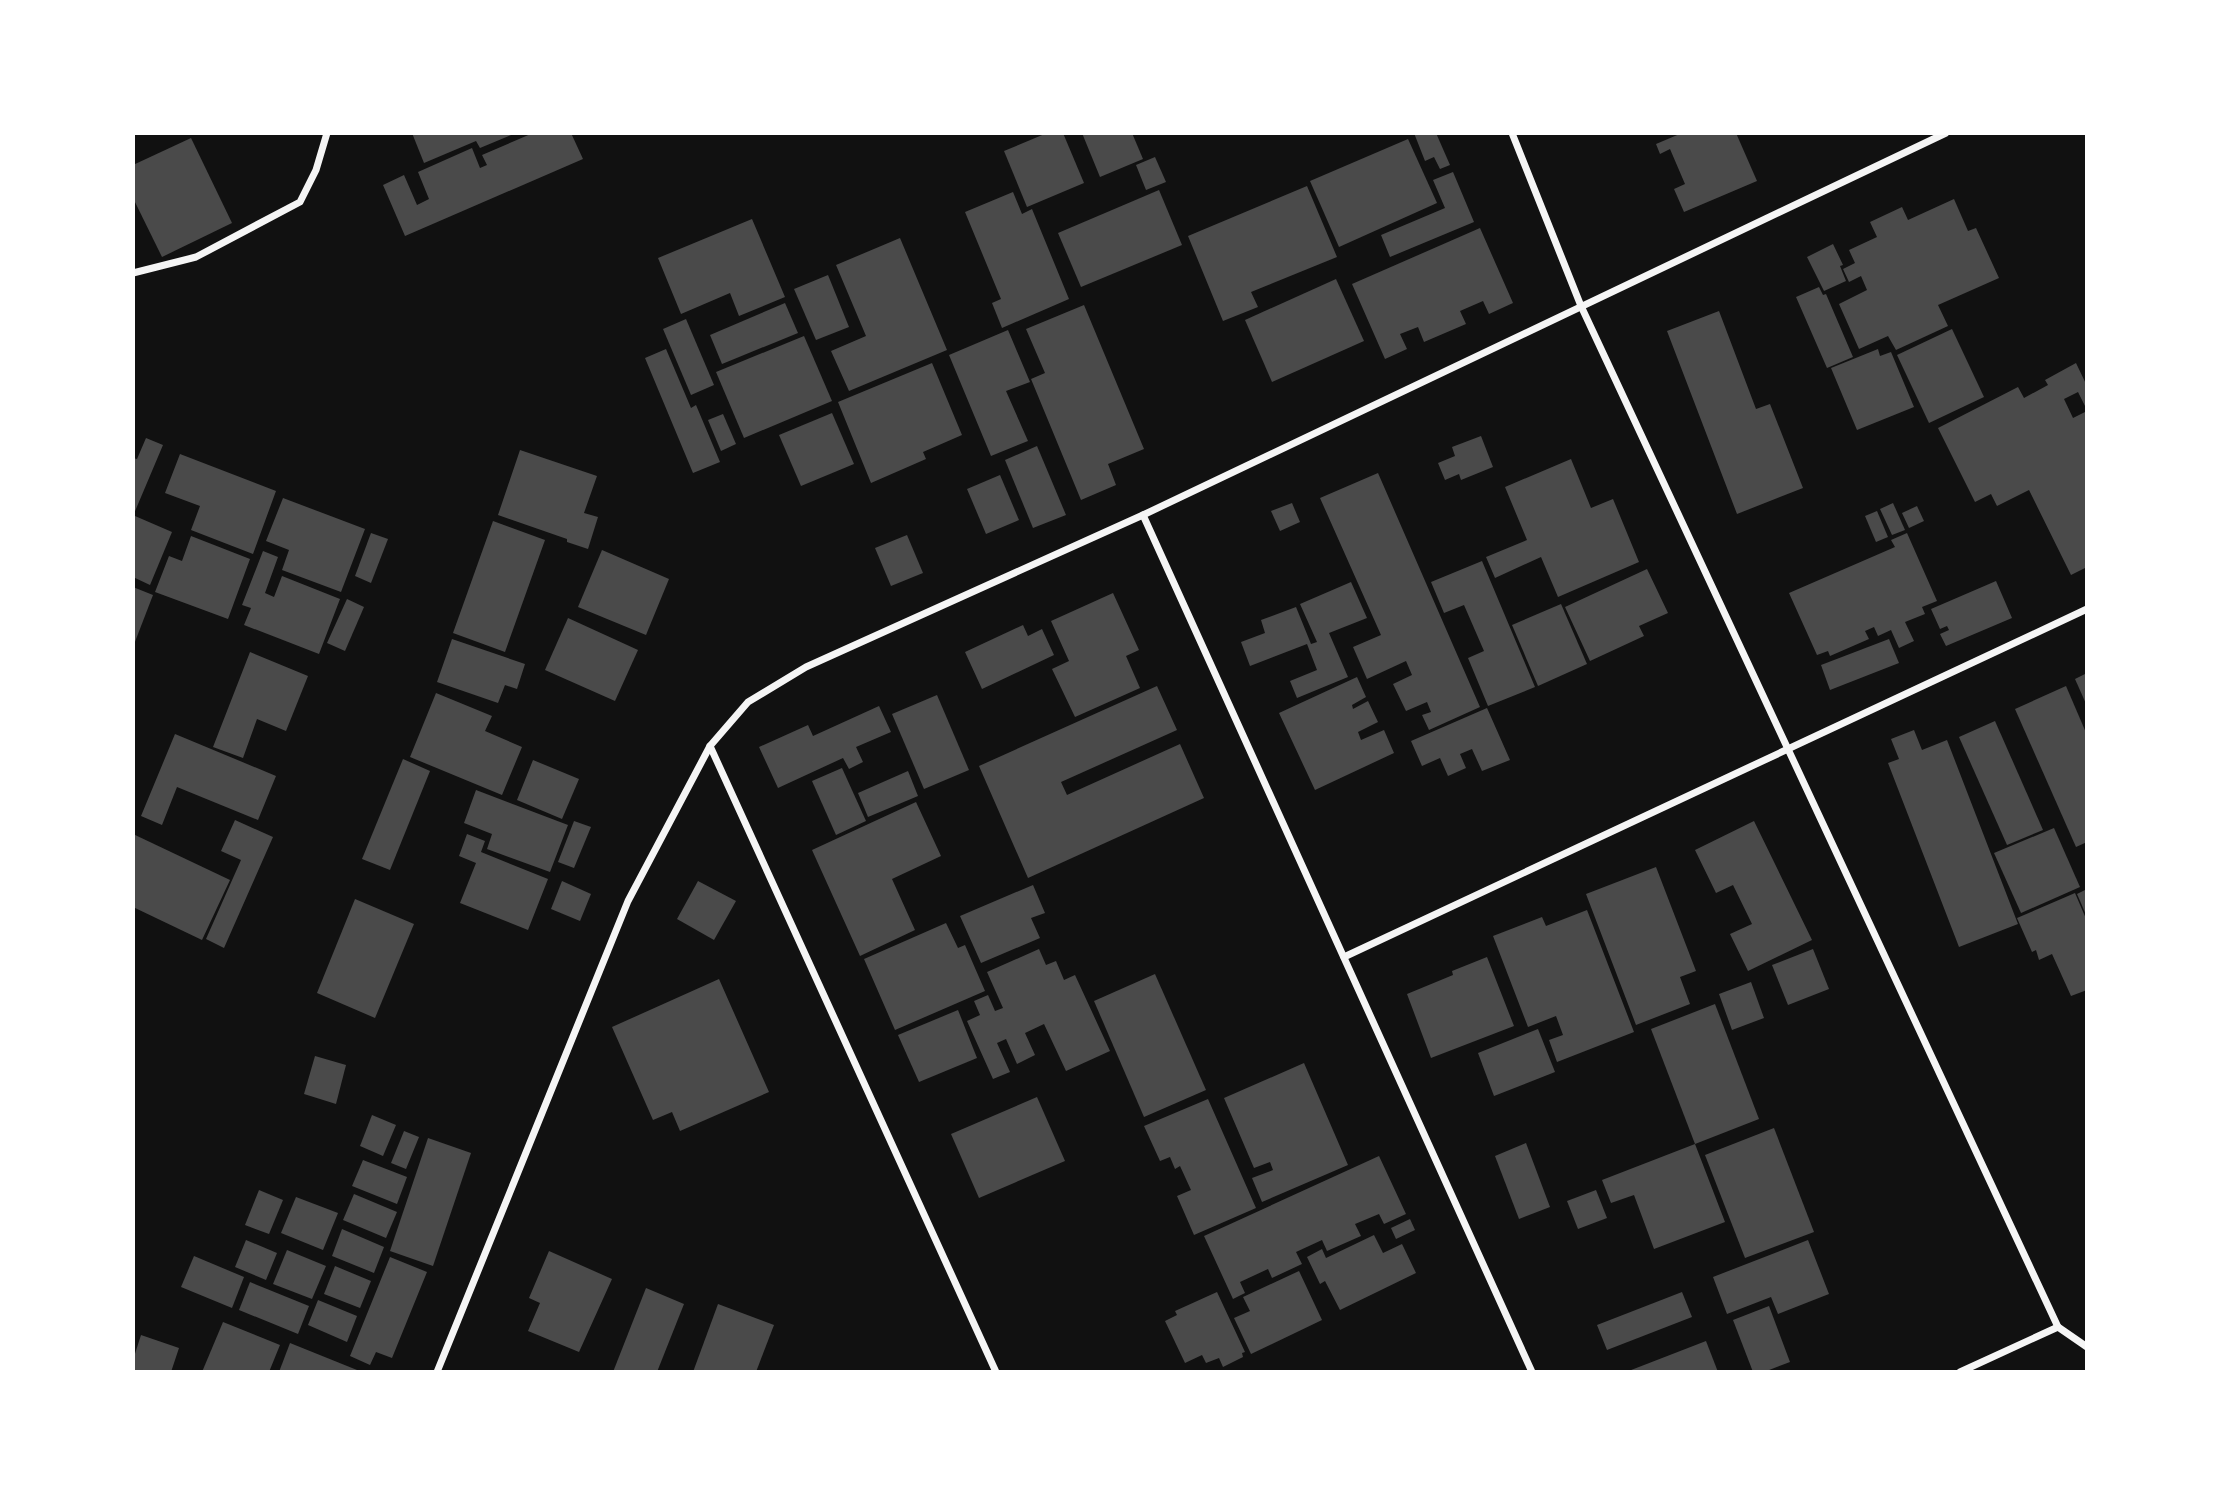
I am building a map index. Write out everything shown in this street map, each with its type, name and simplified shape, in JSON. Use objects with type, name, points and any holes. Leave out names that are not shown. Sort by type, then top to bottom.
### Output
[{"type":"street","points":[[133,273],[196,257],[300,202],[316,170],[327,133]]},
{"type":"street","points":[[1512,133],[1581,306],[2058,1327],[2087,1347]]},
{"type":"street","points":[[437,1372],[628,901],[710,746],[748,702],[806,667],[1143,515],[1946,133]]},
{"type":"street","points":[[1143,515],[1532,1372]]},
{"type":"street","points":[[1344,957],[2087,609]]},
{"type":"street","points":[[710,746],[996,1372]]},
{"type":"street","points":[[1960,1372],[2058,1327]]},
{"type":"building","points":[[412,133],[516,133],[480,148],[476,141],[424,163]]},
{"type":"building","points":[[533,133],[571,133],[583,159],[405,236],[383,185],[404,175],[417,205],[429,199],[418,172],[472,148],[480,168],[487,165],[482,155]]},
{"type":"building","points":[[1047,133],[1063,133],[1084,183],[1027,207],[1004,151]]},
{"type":"building","points":[[1082,133],[1132,133],[1143,159],[1100,177]]},
{"type":"building","points":[[1414,133],[1436,133],[1450,165],[1440,169],[1434,157],[1425,161]]},
{"type":"building","points":[[1682,133],[1736,133],[1757,181],[1684,212],[1674,189],[1685,184],[1670,149],[1660,154],[1656,144]]},
{"type":"building","points":[[191,138],[232,223],[162,257],[133,198],[133,165]]},
{"type":"building","points":[[1408,139],[1437,203],[1339,247],[1310,181]]},
{"type":"building","points":[[1155,157],[1166,182],[1146,190],[1136,165]]},
{"type":"building","points":[[1453,172],[1474,222],[1390,257],[1381,235],[1445,208],[1433,180]]},
{"type":"building","points":[[1307,186],[1337,257],[1251,292],[1258,307],[1223,321],[1188,236]]},
{"type":"building","points":[[1159,190],[1182,245],[1081,287],[1058,233]]},
{"type":"building","points":[[1013,192],[1022,214],[1032,209],[1069,299],[1002,328],[992,303],[1001,299],[965,212]]},
{"type":"building","points":[[1954,199],[1968,231],[1976,228],[1999,278],[1938,305],[1948,326],[1896,350],[1888,336],[1859,349],[1839,304],[1867,290],[1861,276],[1849,282],[1843,269],[1855,263],[1849,250],[1877,237],[1870,222],[1902,207],[1908,220]]},
{"type":"building","points":[[752,219],[785,297],[739,316],[730,293],[681,314],[658,258]]},
{"type":"building","points":[[1480,228],[1513,303],[1489,314],[1483,301],[1460,311],[1466,324],[1424,342],[1418,327],[1400,334],[1407,349],[1385,359],[1352,284]]},
{"type":"building","points":[[900,238],[947,350],[849,391],[831,351],[866,336],[836,265]]},
{"type":"building","points":[[1833,244],[1843,265],[1840,266],[1846,281],[1824,291],[1807,257]]},
{"type":"building","points":[[828,275],[849,327],[816,340],[794,289]]},
{"type":"building","points":[[1336,279],[1364,341],[1272,382],[1245,320]]},
{"type":"building","points":[[1819,287],[1823,295],[1826,294],[1853,357],[1827,368],[1796,297]]},
{"type":"building","points":[[785,303],[798,333],[722,364],[710,335]]},
{"type":"building","points":[[1084,305],[1144,449],[1108,464],[1116,485],[1081,500],[1031,379],[1045,373],[1026,329]]},
{"type":"building","points":[[1719,311],[1756,409],[1770,404],[1803,488],[1737,514],[1667,331]]},
{"type":"building","points":[[686,319],[714,385],[691,395],[663,329]]},
{"type":"building","points":[[1952,329],[1984,397],[1929,423],[1897,355]]},
{"type":"building","points":[[1008,330],[1030,382],[1006,391],[1028,441],[991,456],[949,355]]},
{"type":"building","points":[[804,336],[832,401],[744,438],[716,372]]},
{"type":"building","points":[[666,349],[691,408],[696,405],[720,462],[693,473],[645,358]]},
{"type":"building","points":[[1878,349],[1880,356],[1891,352],[1914,407],[1857,430],[1831,368]]},
{"type":"building","points":[[932,363],[962,435],[923,452],[926,459],[871,483],[838,402]]},
{"type":"building","points":[[2076,363],[2087,386],[2087,405],[2085,406],[2078,392],[2064,399],[2073,418],[2087,411],[2087,567],[2071,575],[2029,490],[1997,506],[1991,494],[1975,502],[1938,428],[2018,387],[2024,398],[2048,385],[2045,380]]},
{"type":"building","points":[[832,413],[854,464],[801,486],[779,435]]},
{"type":"building","points":[[723,414],[736,444],[721,451],[708,420]]},
{"type":"building","points":[[1481,436],[1493,467],[1461,480],[1459,474],[1445,480],[1438,463],[1455,456],[1452,447]]},
{"type":"building","points":[[146,438],[163,445],[133,516],[133,458],[137,459]]},
{"type":"building","points":[[1037,446],[1066,515],[1033,528],[1005,460]]},
{"type":"building","points":[[520,450],[597,476],[584,513],[598,517],[588,549],[498,515]]},
{"type":"building","points":[[180,454],[276,491],[253,554],[191,530],[200,506],[165,493]]},
{"type":"building","points":[[1571,459],[1591,508],[1613,499],[1639,562],[1558,597],[1541,557],[1495,578],[1486,557],[1527,540],[1505,487]]},
{"type":"building","points":[[1378,473],[1480,707],[1429,730],[1422,715],[1431,712],[1427,702],[1406,711],[1393,684],[1412,675],[1406,661],[1367,679],[1353,647],[1381,635],[1320,498]]},
{"type":"building","points":[[1000,475],[1019,520],[986,534],[967,489]]},
{"type":"building","points":[[283,498],[365,529],[341,592],[282,570],[289,550],[266,541]]},
{"type":"building","points":[[1292,503],[1300,522],[1280,531],[1271,511]]},
{"type":"building","points":[[1893,503],[1905,530],[1892,535],[1880,509]]},
{"type":"building","points":[[1917,506],[1924,521],[1909,528],[1902,513]]},
{"type":"building","points":[[1877,511],[1888,537],[1876,542],[1865,516]]},
{"type":"building","points":[[135,516],[172,532],[150,585],[133,577]]},
{"type":"building","points":[[493,521],[545,540],[505,652],[453,633]]},
{"type":"building","points":[[371,533],[388,539],[371,583],[355,576]]},
{"type":"building","points":[[1907,533],[1937,601],[1922,607],[1925,614],[1905,622],[1914,641],[1899,648],[1891,630],[1878,636],[1874,627],[1865,631],[1869,639],[1830,656],[1828,651],[1817,655],[1789,593],[1895,547],[1891,540]]},
{"type":"building","points":[[907,535],[923,573],[891,586],[875,548]]},
{"type":"building","points":[[191,536],[250,559],[228,619],[155,592],[169,556],[182,561]]},
{"type":"building","points":[[602,550],[669,579],[646,635],[578,607]]},
{"type":"building","points":[[263,551],[278,557],[265,593],[274,597],[282,576],[340,599],[319,654],[244,625],[251,608],[242,605]]},
{"type":"building","points":[[1482,561],[1535,687],[1488,706],[1468,658],[1484,651],[1464,605],[1444,613],[1431,582]]},
{"type":"building","points":[[1647,569],[1668,613],[1639,626],[1644,636],[1590,661],[1565,607]]},
{"type":"building","points":[[1996,581],[2012,618],[1946,646],[1940,634],[1949,630],[1947,626],[1940,629],[1931,609]]},
{"type":"building","points":[[1351,582],[1367,618],[1329,633],[1348,677],[1297,698],[1290,681],[1317,670],[1307,644],[1250,666],[1241,642],[1265,633],[1261,620],[1296,607],[1311,644],[1317,642],[1300,604]]},
{"type":"building","points":[[133,587],[153,595],[133,647]]},
{"type":"building","points":[[1113,593],[1139,650],[1126,656],[1140,688],[1075,717],[1052,669],[1069,661],[1051,621]]},
{"type":"building","points":[[347,599],[364,607],[345,651],[327,643]]},
{"type":"building","points":[[1561,604],[1587,664],[1538,686],[1512,625]]},
{"type":"building","points":[[568,618],[638,650],[615,701],[545,670]]},
{"type":"building","points":[[1023,625],[1028,636],[1042,629],[1054,655],[982,689],[965,652]]},
{"type":"building","points":[[452,639],[525,664],[517,689],[505,685],[498,703],[437,682]]},
{"type":"building","points":[[1889,639],[1899,663],[1830,690],[1821,665]]},
{"type":"building","points":[[250,652],[308,676],[286,731],[257,719],[243,758],[213,747]]},
{"type":"building","points":[[2087,673],[2087,706],[2075,679]]},
{"type":"building","points":[[1357,677],[1366,697],[1352,705],[1353,709],[1368,701],[1378,722],[1358,732],[1361,740],[1384,730],[1394,753],[1315,790],[1279,713]]},
{"type":"building","points":[[1157,686],[1177,730],[1061,782],[1067,795],[1180,744],[1204,798],[1028,878],[979,766]]},
{"type":"building","points":[[2066,686],[2087,735],[2087,842],[2076,847],[2015,709]]},
{"type":"building","points":[[436,693],[492,716],[485,731],[522,747],[502,795],[410,757]]},
{"type":"building","points":[[937,695],[969,770],[924,789],[892,714]]},
{"type":"building","points":[[879,706],[891,732],[856,747],[863,762],[849,769],[843,758],[778,788],[759,747],[808,725],[813,736]]},
{"type":"building","points":[[1487,708],[1510,760],[1482,771],[1472,749],[1460,754],[1466,768],[1448,776],[1440,758],[1422,766],[1411,741]]},
{"type":"building","points":[[1995,721],[2043,830],[2007,845],[1959,737]]},
{"type":"building","points":[[1914,730],[1922,750],[1947,740],[2018,924],[1959,947],[1888,763],[1899,759],[1891,739]]},
{"type":"building","points":[[175,734],[276,776],[258,820],[177,787],[162,825],[141,816]]},
{"type":"building","points":[[403,759],[430,771],[390,870],[362,859]]},
{"type":"building","points":[[533,760],[579,779],[562,819],[517,800]]},
{"type":"building","points":[[842,768],[866,821],[836,835],[812,781]]},
{"type":"building","points":[[908,771],[918,796],[868,817],[858,793]]},
{"type":"building","points":[[476,790],[568,825],[550,872],[487,849],[492,834],[464,823]]},
{"type":"building","points":[[916,802],[941,856],[892,879],[915,930],[860,956],[812,850]]},
{"type":"building","points":[[235,820],[273,837],[224,948],[206,939],[241,860],[221,851]]},
{"type":"building","points":[[574,821],[591,827],[574,868],[558,862]]},
{"type":"building","points":[[1754,821],[1812,940],[1748,971],[1730,934],[1752,924],[1733,885],[1716,893],[1695,850]]},
{"type":"building","points":[[2054,828],[2080,887],[2021,913],[1994,853]]},
{"type":"building","points":[[133,834],[230,880],[202,940],[133,907]]},
{"type":"building","points":[[467,834],[485,841],[481,852],[548,879],[528,930],[460,903],[476,863],[459,856]]},
{"type":"building","points":[[1656,867],[1696,971],[1680,977],[1690,1004],[1636,1025],[1586,894]]},
{"type":"building","points":[[562,881],[591,894],[580,921],[551,909]]},
{"type":"building","points":[[698,881],[736,901],[714,940],[677,919]]},
{"type":"building","points":[[1033,885],[1045,913],[1031,918],[1040,938],[981,963],[960,916]]},
{"type":"building","points":[[2087,889],[2087,917],[2077,894]]},
{"type":"building","points":[[2075,893],[2087,921],[2087,990],[2071,996],[2052,954],[2039,960],[2036,950],[2032,952],[2017,918]]},
{"type":"building","points":[[355,899],[414,924],[375,1018],[317,993]]},
{"type":"building","points":[[1587,910],[1634,1032],[1557,1062],[1549,1040],[1563,1035],[1556,1016],[1528,1027],[1493,936],[1542,917],[1546,926]]},
{"type":"building","points":[[946,923],[958,948],[965,945],[985,991],[895,1030],[864,959]]},
{"type":"building","points":[[1039,949],[1046,965],[1056,961],[1064,980],[1075,975],[1110,1051],[1066,1071],[1044,1024],[1025,1033],[1035,1055],[1017,1064],[1006,1039],[997,1043],[1010,1072],[993,1079],[967,1021],[980,1015],[974,1001],[988,995],[995,1011],[1003,1008],[987,972]]},
{"type":"building","points":[[1813,949],[1829,989],[1788,1005],[1772,965]]},
{"type":"building","points":[[1487,957],[1514,1026],[1431,1058],[1407,994]]},
{"type":"building","points":[[1155,974],[1206,1090],[1144,1117],[1094,1001]]},
{"type":"building","points":[[719,979],[769,1092],[680,1131],[672,1112],[653,1120],[612,1027]]},
{"type":"building","points":[[1751,982],[1764,1018],[1732,1030],[1719,994]]},
{"type":"building","points":[[1715,1004],[1759,1119],[1695,1144],[1651,1029]]},
{"type":"building","points":[[958,1010],[977,1058],[919,1082],[898,1035]]},
{"type":"building","points":[[1538,1029],[1555,1072],[1494,1096],[1478,1053]]},
{"type":"building","points":[[315,1056],[346,1065],[336,1104],[304,1094]]},
{"type":"building","points":[[1304,1063],[1348,1165],[1262,1202],[1252,1178],[1273,1170],[1270,1162],[1254,1168],[1224,1098]]},
{"type":"building","points":[[1037,1097],[1065,1161],[979,1198],[951,1134]]},
{"type":"building","points":[[1208,1099],[1256,1208],[1194,1235],[1177,1196],[1191,1190],[1180,1166],[1175,1169],[1170,1157],[1160,1161],[1144,1126]]},
{"type":"building","points":[[372,1115],[396,1125],[383,1156],[360,1146]]},
{"type":"building","points":[[1774,1128],[1814,1232],[1745,1258],[1705,1155]]},
{"type":"building","points":[[404,1131],[419,1137],[406,1169],[391,1163]]},
{"type":"building","points":[[428,1138],[471,1153],[433,1266],[390,1251]]},
{"type":"building","points":[[1526,1143],[1550,1207],[1519,1219],[1495,1156]]},
{"type":"building","points":[[1695,1144],[1725,1222],[1654,1249],[1634,1195],[1611,1203],[1602,1180]]},
{"type":"building","points":[[1379,1156],[1406,1214],[1384,1224],[1379,1214],[1355,1224],[1361,1236],[1327,1251],[1322,1240],[1296,1252],[1302,1264],[1272,1278],[1268,1269],[1240,1282],[1245,1293],[1233,1299],[1204,1236]]},
{"type":"building","points":[[363,1160],[407,1177],[397,1204],[352,1186]]},
{"type":"building","points":[[259,1190],[283,1200],[269,1234],[245,1225]]},
{"type":"building","points":[[1596,1190],[1607,1218],[1578,1229],[1567,1201]]},
{"type":"building","points":[[354,1194],[397,1212],[386,1238],[343,1220]]},
{"type":"building","points":[[296,1197],[338,1213],[323,1250],[281,1233]]},
{"type":"building","points":[[1410,1219],[1415,1230],[1396,1239],[1391,1228]]},
{"type":"building","points":[[342,1229],[384,1247],[374,1273],[332,1256]]},
{"type":"building","points":[[1374,1235],[1383,1253],[1402,1244],[1416,1273],[1340,1310],[1325,1281],[1320,1284],[1307,1257],[1322,1249],[1326,1258]]},
{"type":"building","points":[[246,1240],[277,1253],[266,1280],[235,1267]]},
{"type":"building","points":[[1808,1240],[1829,1294],[1778,1314],[1771,1297],[1727,1314],[1713,1277]]},
{"type":"building","points":[[287,1250],[326,1266],[312,1299],[273,1284]]},
{"type":"building","points":[[549,1251],[612,1279],[579,1352],[528,1331],[540,1303],[529,1298]]},
{"type":"building","points":[[194,1256],[244,1277],[232,1308],[181,1287]]},
{"type":"building","points":[[390,1257],[427,1272],[392,1358],[376,1352],[370,1365],[350,1356]]},
{"type":"building","points":[[335,1266],[371,1281],[360,1308],[324,1294]]},
{"type":"building","points":[[1299,1271],[1322,1320],[1251,1354],[1234,1318],[1250,1311],[1243,1297]]},
{"type":"building","points":[[250,1282],[309,1306],[298,1334],[239,1310]]},
{"type":"building","points":[[646,1288],[684,1304],[657,1372],[613,1372]]},
{"type":"building","points":[[1217,1292],[1245,1352],[1242,1353],[1243,1357],[1223,1367],[1219,1358],[1206,1363],[1202,1355],[1185,1363],[1165,1321],[1177,1315],[1175,1311]]},
{"type":"building","points":[[1682,1292],[1692,1317],[1607,1350],[1597,1325]]},
{"type":"building","points":[[318,1300],[357,1316],[347,1342],[308,1325]]},
{"type":"building","points":[[718,1304],[774,1325],[756,1372],[693,1372]]},
{"type":"building","points":[[1769,1306],[1790,1362],[1764,1372],[1753,1372],[1733,1320]]},
{"type":"building","points":[[223,1322],[280,1345],[269,1372],[202,1372]]},
{"type":"building","points":[[141,1335],[179,1348],[171,1372],[133,1372],[133,1360]]},
{"type":"building","points":[[1706,1341],[1718,1372],[1626,1372]]},
{"type":"building","points":[[290,1343],[362,1372],[279,1372]]}]
